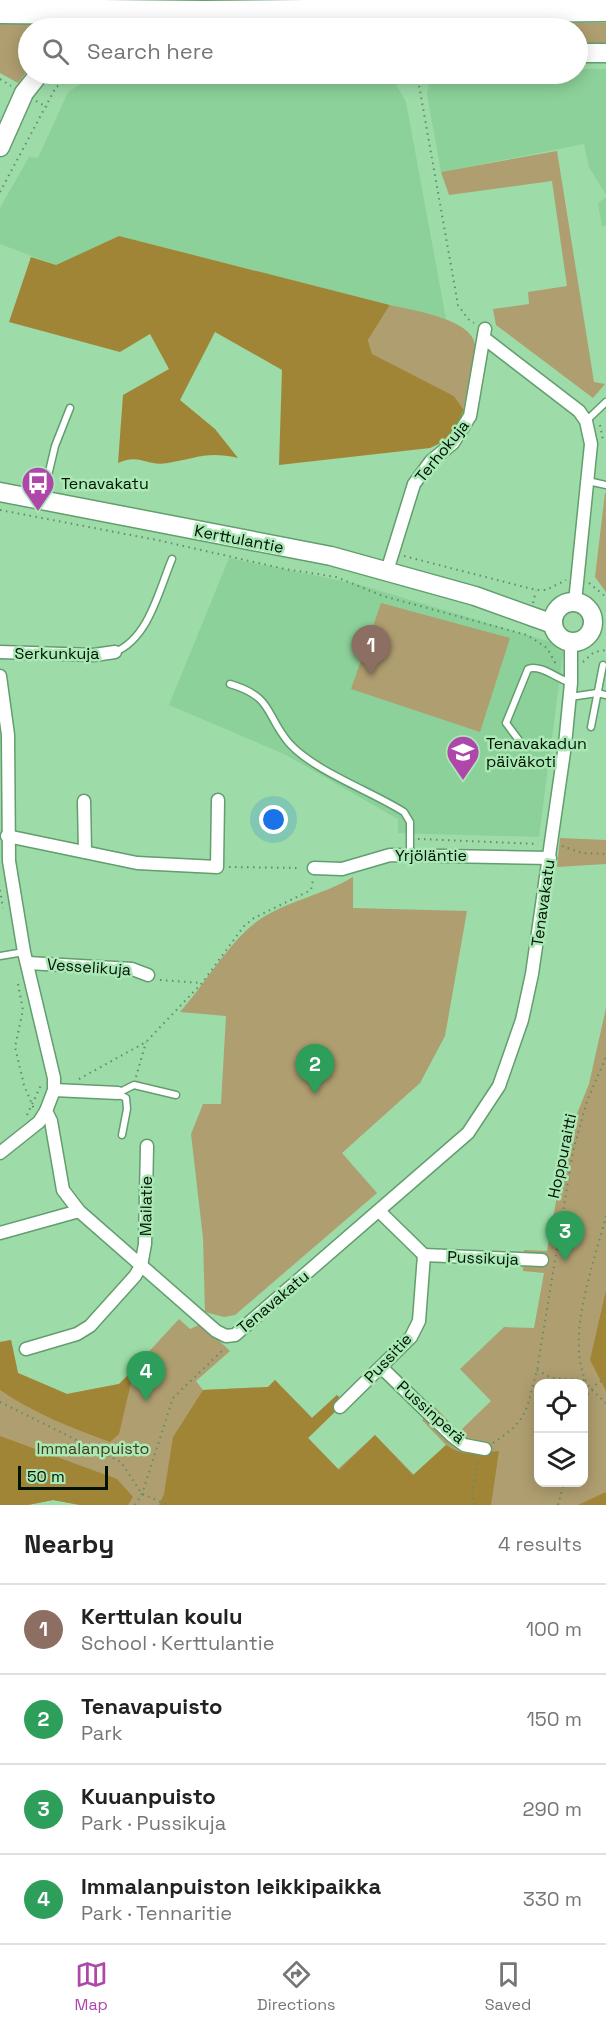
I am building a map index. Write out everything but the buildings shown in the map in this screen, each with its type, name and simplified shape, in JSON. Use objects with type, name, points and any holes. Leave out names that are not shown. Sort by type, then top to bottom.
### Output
[{"type":"highway","points":[[0,11],[205,13],[606,9]]},
{"type":"street","points":[[588,53],[606,53]]},
{"type":"street","points":[[0,147],[24,93],[31,84]]},
{"type":"street","points":[[484,333],[579,411],[586,421],[591,444],[577,581],[567,605],[553,617],[553,624],[558,636],[579,640],[606,636]]},
{"type":"street","name":"Terhokuja","points":[[387,571],[414,484],[431,461],[453,442],[470,416],[484,333]]},
{"type":"street","name":"Kerttulantie","points":[[0,492],[331,556],[475,596],[553,624]]},
{"type":"street","name":"Kerttulantie","points":[[475,596],[567,605]]},
{"type":"street","points":[[567,605],[586,607],[599,618],[579,640]]},
{"type":"street","name":"Tenavakatu","points":[[46,1111],[51,1121],[63,1190],[79,1211],[199,1317],[226,1336],[235,1335],[468,1133],[499,1086],[522,1020],[532,974],[543,853],[570,697],[566,681],[579,640]]},
{"type":"street","name":"Serkunkuja","points":[[0,652],[94,654],[115,652]]},
{"type":"street","points":[[0,676],[8,735],[7,836],[15,907],[22,956],[54,1084],[46,1111],[39,1122],[0,1153]]},
{"type":"street","points":[[7,836],[137,863],[218,867],[218,800]]},
{"type":"street","points":[[84,801],[85,852]]},
{"type":"street","name":"Yrjöläntie","points":[[314,868],[342,869],[390,855],[543,853]]},
{"type":"street","name":"Vesselikuja","points":[[22,956],[132,969],[148,975]]},
{"type":"street","points":[[54,1084],[117,1093]]},
{"type":"street","name":"Mailatie","points":[[141,1266],[145,1244],[147,1146]]},
{"type":"street","points":[[0,1233],[79,1211]]},
{"type":"street","points":[[379,1211],[423,1256]]},
{"type":"street","name":"Pussikuja","points":[[423,1256],[542,1260]]},
{"type":"street","name":"Pussitie","points":[[340,1407],[411,1337],[419,1322],[423,1256]]},
{"type":"street","points":[[26,1349],[77,1334],[90,1326],[141,1266]]},
{"type":"street","name":"Pussinperä","points":[[381,1367],[452,1436],[464,1445],[484,1449]]},
{"type":"lane","points":[[586,421],[606,402]]},
{"type":"lane","points":[[43,500],[55,446],[70,408]]},
{"type":"lane","points":[[587,481],[606,485]]},
{"type":"lane","points":[[115,652],[126,647],[137,637],[172,559]]},
{"type":"lane","points":[[591,727],[603,665]]},
{"type":"lane","points":[[521,743],[506,723],[528,669],[534,667],[541,669],[566,681]]},
{"type":"lane","points":[[230,684],[247,689],[267,704],[288,741],[304,757],[404,812],[410,822],[410,854]]},
{"type":"lane","points":[[570,697],[597,693],[606,695]]},
{"type":"lane","points":[[0,956],[22,956]]},
{"type":"lane","points":[[117,1093],[134,1085],[176,1095]]},
{"type":"lane","points":[[117,1093],[126,1098],[127,1109],[122,1136]]},
{"type":"path","points":[[0,192],[56,87],[61,84]]},
{"type":"path","points":[[419,84],[458,305],[468,320],[484,333]]},
{"type":"path","points":[[0,510],[343,579],[383,596],[526,635],[547,648],[566,681]]},
{"type":"path","points":[[393,553],[536,590],[546,590],[568,579],[589,583],[606,597]]},
{"type":"path","points":[[582,663],[594,652],[606,650]]},
{"type":"path","points":[[21,1121],[28,1115],[42,1082],[54,1084],[79,1079],[146,1042],[202,982],[244,926],[254,918],[311,890],[314,868]]},
{"type":"path","points":[[0,890],[4,911]]},
{"type":"path","points":[[22,956],[23,1010],[15,1047],[39,1122]]},
{"type":"path","points":[[148,975],[159,980],[202,982]]},
{"type":"path","points":[[134,1085],[146,1042]]},
{"type":"path","name":"Hoppuraitti","points":[[484,1449],[522,1421],[537,1370],[573,1151],[587,1101],[606,1057]]},
{"type":"path","points":[[585,1379],[580,1353],[579,1322],[606,1216]]},
{"type":"path","points":[[135,1505],[142,1494],[173,1398],[225,1347],[226,1336]]},
{"type":"path","points":[[537,1370],[552,1378],[568,1379]]},
{"type":"path","points":[[588,1394],[598,1382],[606,1380]]},
{"type":"path","points":[[588,1385],[606,1402]]},
{"type":"path","points":[[0,1402],[121,1462],[142,1494],[168,1505]]},
{"type":"path","points":[[474,1505],[472,1495],[477,1463],[484,1449]]},
{"type":"path","points":[[558,1505],[563,1487]]},
{"type":"shaded area","points":[[588,69],[606,69],[606,195],[589,167],[584,144],[441,172],[427,94],[429,84],[588,84]]},
{"type":"shaded area","points":[[80,84],[396,84],[406,102],[446,319],[119,236],[56,265],[0,244],[0,208],[29,157],[38,158],[68,92]]},
{"type":"shaded area","points":[[606,197],[606,225],[602,227],[598,203]]},
{"type":"shaded area","points":[[119,236],[390,305],[368,340],[372,354],[454,396],[464,410],[451,438],[430,448],[279,465],[282,370],[215,332],[180,400],[215,429],[238,458],[210,455],[160,464],[132,459],[118,463],[123,395],[169,369],[150,334],[120,352],[9,322],[31,257],[56,265]]},
{"type":"shaded area","points":[[229,558],[357,584],[564,646],[539,837],[398,833],[398,819],[284,754],[169,705]]},
{"type":"shaded area","points":[[606,1290],[606,1391],[590,1360]]},
{"type":"shaded area","points":[[11,1340],[18,1373],[67,1394],[119,1384],[134,1370],[119,1434],[110,1442],[39,1413],[0,1390],[0,1342]]},
{"type":"shaded area","points":[[275,1380],[312,1418],[337,1395],[344,1403],[308,1438],[339,1470],[375,1435],[413,1475],[446,1445],[466,1453],[499,1451],[491,1505],[159,1505],[164,1494],[173,1437],[203,1390],[268,1387]]},
{"type":"shaded area","points":[[0,1436],[117,1479],[133,1497],[128,1505],[80,1505],[53,1500],[28,1505],[0,1505]]},
{"type":"shaded area","points":[[606,1492],[606,1505],[578,1505]]},
{"type":"green space","points":[[0,23],[18,23],[18,83],[0,73]]},
{"type":"green space","points":[[588,23],[606,23],[606,44],[588,44]]},
{"type":"green space","points":[[557,151],[594,382],[605,384],[593,398],[496,325],[493,309],[529,304],[528,292],[567,286],[552,181],[449,195],[441,172]]},
{"type":"green space","points":[[390,305],[440,317],[464,328],[472,336],[475,345],[475,361],[464,410],[454,396],[372,355],[368,340]]},
{"type":"green space","points":[[606,493],[606,592],[595,577]]},
{"type":"green space","points":[[381,603],[510,638],[480,732],[351,689]]},
{"type":"green space","points":[[560,838],[606,840],[606,864],[557,867]]},
{"type":"green space","points":[[353,877],[353,908],[467,911],[445,1036],[420,1083],[342,1153],[377,1193],[235,1315],[224,1317],[205,1312],[203,1238],[191,1134],[203,1104],[221,1104],[226,1016],[180,1012],[228,950],[259,920]]},
{"type":"green space","name":"Immalanpuisto","points":[[606,1008],[606,1505],[80,1505],[53,1500],[28,1505],[0,1505],[0,1342],[11,1340],[18,1373],[67,1394],[119,1384],[179,1319],[190,1329],[201,1324],[230,1351],[196,1381],[203,1390],[268,1387],[275,1380],[312,1418],[337,1395],[344,1403],[308,1438],[338,1469],[375,1435],[414,1475],[446,1445],[422,1420],[435,1407],[459,1432],[491,1401],[460,1369],[504,1327],[534,1328],[544,1273],[523,1271],[524,1250],[547,1251],[568,1136],[589,1084]]},
{"type":"place","name":"Tenavakatu","points":[[38,512]]},
{"type":"place","name":"Kerttulan koulu","points":[[371,675]]},
{"type":"place","name":"Tenavakadun päiväkoti","points":[[463,781]]},
{"type":"place","name":"Tenavapuisto","points":[[315,1094]]},
{"type":"place","name":"Kuuanpuisto","points":[[565,1261]]},
{"type":"place","name":"Immalanpuiston leikkipaikka","points":[[146,1401]]}]
